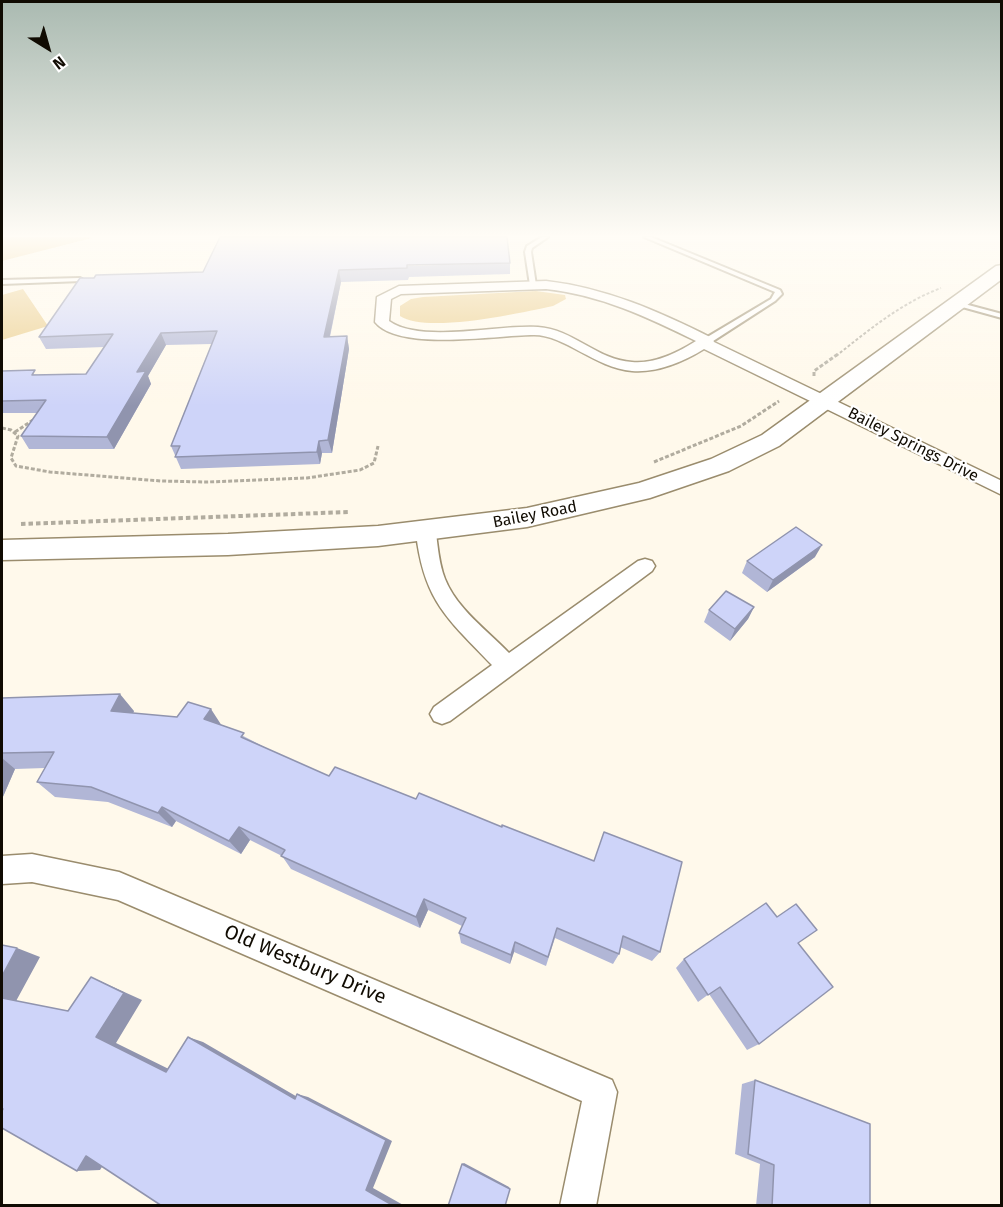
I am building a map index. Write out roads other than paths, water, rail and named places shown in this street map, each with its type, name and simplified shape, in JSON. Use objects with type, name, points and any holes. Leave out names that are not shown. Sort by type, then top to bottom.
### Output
[{"type":"street","name":"Bailey Springs Drive","points":[[392,293],[384,297],[382,322],[393,331],[416,335],[546,332],[610,364],[632,368],[650,367],[667,362],[706,342]]},
{"type":"street","name":"Bailey Springs Drive","points":[[597,293],[611,297],[706,342],[820,389],[1002,489]]},
{"type":"street","name":"Bailey Road","points":[[2,550],[314,540],[426,533],[543,516],[662,487],[759,448],[805,418],[820,389],[953,294]]},
{"type":"street","points":[[426,533],[429,562],[435,582],[455,610],[508,666]]},
{"type":"street","points":[[442,714],[645,566]]},
{"type":"street","name":"Old Westbury Drive","points":[[2,870],[32,868],[119,886],[600,1092],[578,1206]]},
{"type":"lane","points":[[706,342],[777,296],[778,293]]},
{"type":"lane","points":[[953,294],[1002,316]]}]
